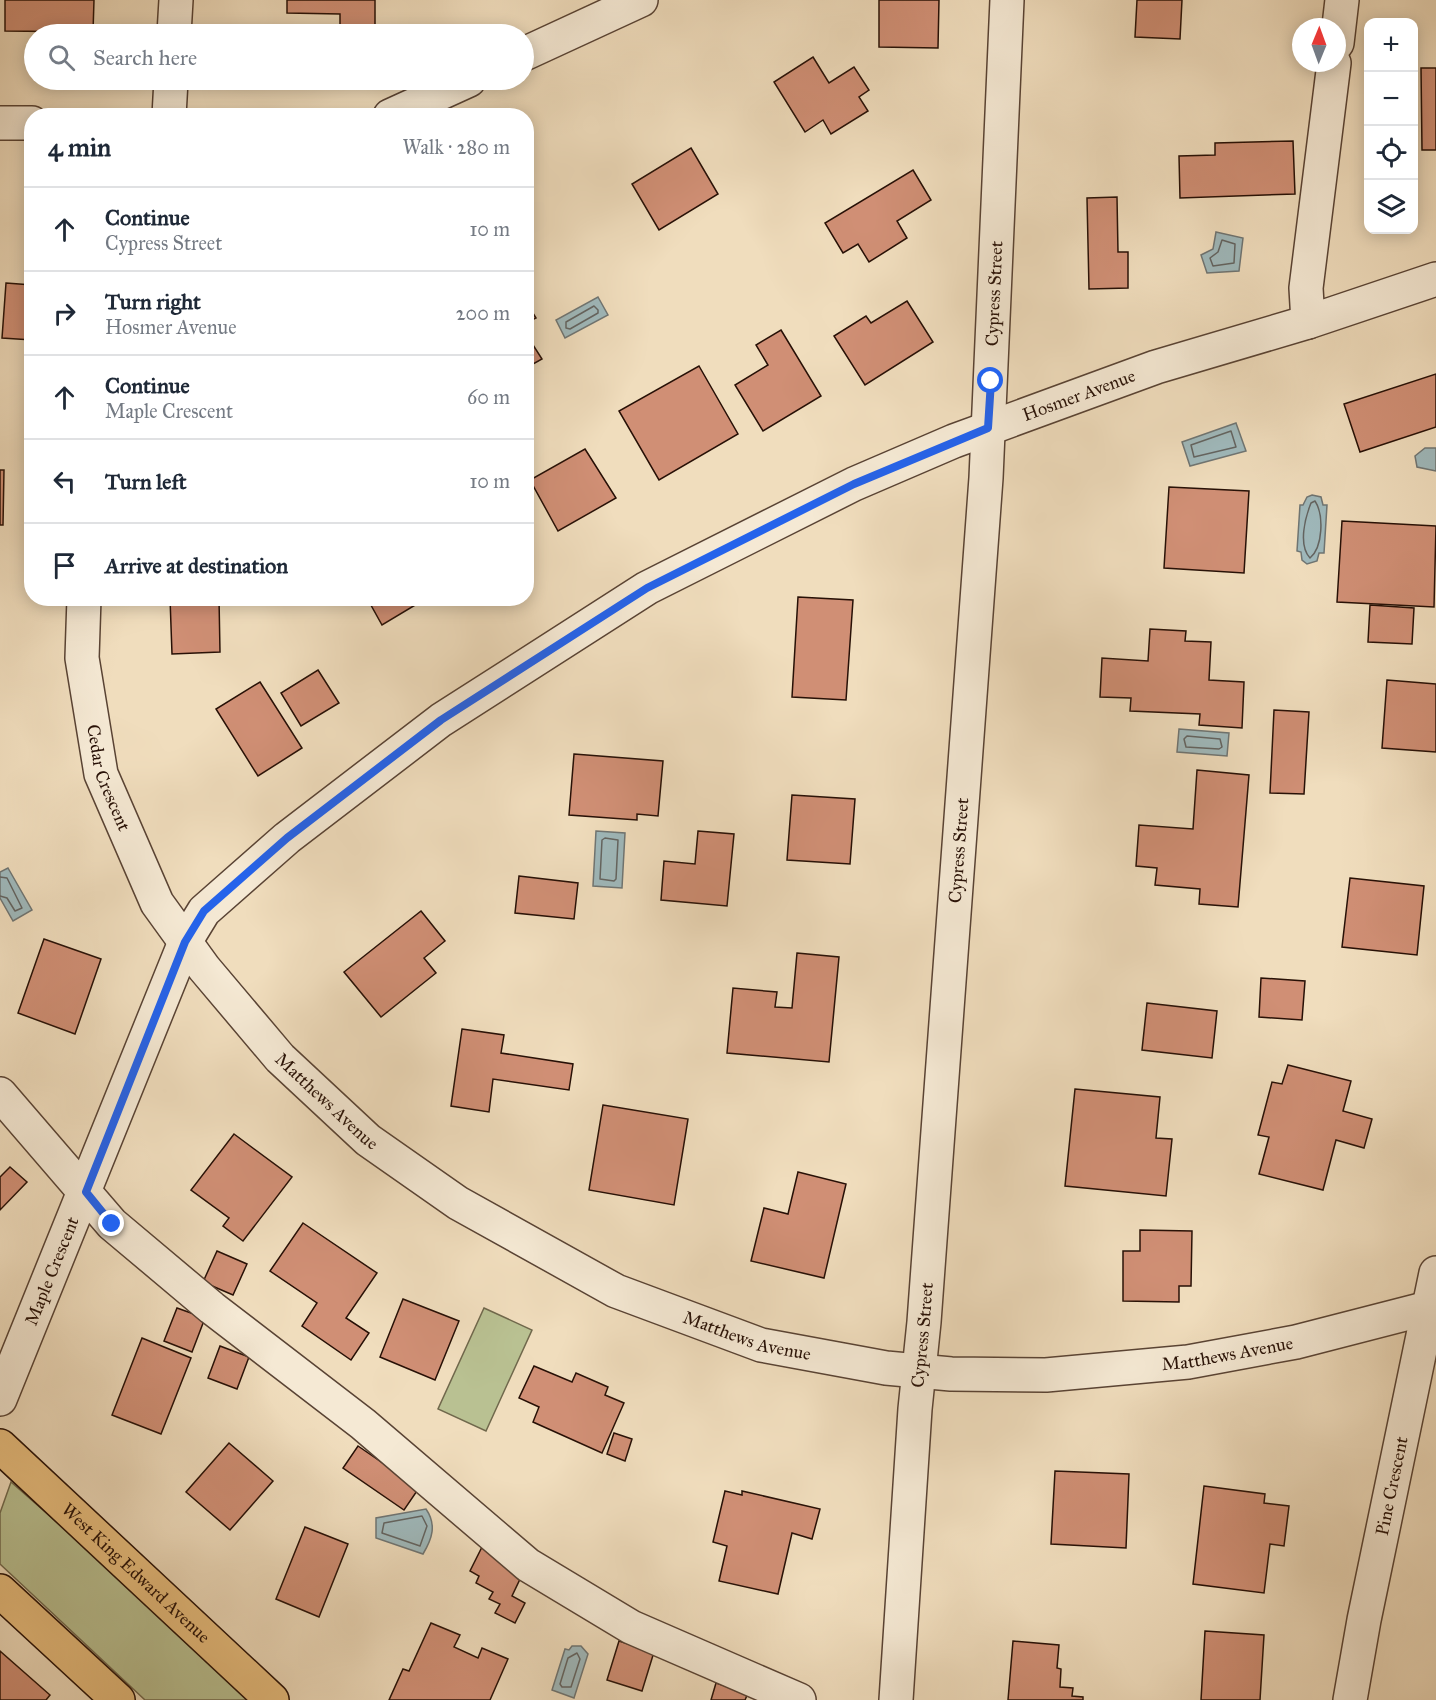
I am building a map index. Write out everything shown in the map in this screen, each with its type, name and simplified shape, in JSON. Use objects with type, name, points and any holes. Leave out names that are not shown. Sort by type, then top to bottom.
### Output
[{"type":"main road","name":"West King Edward Avenue","points":[[0,1446],[272,1700]]},
{"type":"main road","points":[[0,1591],[118,1700]]},
{"type":"street","points":[[175,24],[177,0]]},
{"type":"street","points":[[534,49],[641,0]]},
{"type":"street","name":"Cypress Street","points":[[896,1700],[988,428],[1007,0]]},
{"type":"street","points":[[1340,18],[1342,0]]},
{"type":"street","points":[[1308,322],[1306,288],[1334,72]]},
{"type":"street","points":[[169,108],[170,90]]},
{"type":"street","points":[[408,108],[447,90]]},
{"type":"street","points":[[0,123],[24,123]]},
{"type":"street","name":"Hosmer Avenue","points":[[185,942],[204,911],[305,824],[441,720],[647,588],[854,484],[988,428],[1156,367],[1308,322],[1436,279]]},
{"type":"street","name":"Cedar Crescent","points":[[84,606],[82,658],[101,774],[157,903],[185,942]]},
{"type":"street","name":"Maple Crescent","points":[[0,1399],[86,1192],[185,942]]},
{"type":"street","name":"Matthews Avenue","points":[[185,942],[280,1058],[368,1140],[458,1203],[616,1291],[760,1345],[919,1371],[1047,1375],[1188,1362],[1296,1342],[1432,1307]]},
{"type":"street","points":[[0,1094],[112,1224],[203,1301],[363,1424],[528,1565],[631,1627],[798,1700]]},
{"type":"street","name":"Pine Crescent","points":[[1350,1700],[1364,1620],[1432,1307],[1436,1273]]},
{"type":"green space","points":[[484,1308],[532,1330],[486,1431],[438,1409]]},
{"type":"green space","points":[[11,1482],[107,1566],[250,1700],[145,1700],[0,1564],[0,1513]]},
{"type":"water","points":[[1216,232],[1243,238],[1239,271],[1207,273],[1201,255],[1213,249]]},
{"type":"water","points":[[598,297],[608,315],[565,338],[556,320]]},
{"type":"water","points":[[1236,423],[1246,451],[1190,466],[1182,442]]},
{"type":"water","points":[[1425,448],[1436,448],[1436,471],[1417,467],[1415,456]]},
{"type":"water","points":[[1312,495],[1321,497],[1323,505],[1327,505],[1324,553],[1319,553],[1317,561],[1307,564],[1302,560],[1301,552],[1297,551],[1300,505],[1303,505],[1307,497]]},
{"type":"water","points":[[1179,729],[1229,733],[1227,756],[1177,752]]},
{"type":"water","points":[[596,831],[625,833],[622,888],[593,886]]},
{"type":"water","points":[[8,868],[32,910],[13,921],[0,898],[0,872]]},
{"type":"water","points":[[426,1509],[431,1521],[432,1532],[423,1554],[376,1538],[376,1518]]},
{"type":"water","points":[[572,1646],[581,1646],[588,1654],[574,1698],[552,1690],[565,1649],[569,1650]]},
{"type":"building","points":[[5,0],[94,0],[93,24],[24,24],[24,31],[5,31]]},
{"type":"building","points":[[287,0],[375,0],[375,24],[340,24],[340,14],[287,13]]},
{"type":"building","points":[[879,0],[939,0],[938,48],[879,47]]},
{"type":"building","points":[[1137,0],[1182,0],[1180,39],[1135,37]]},
{"type":"building","points":[[813,57],[829,83],[854,67],[869,90],[859,97],[868,111],[831,134],[823,120],[805,132],[774,82]]},
{"type":"building","points":[[1421,68],[1436,68],[1436,150],[1422,150]]},
{"type":"building","points":[[1293,141],[1295,194],[1180,198],[1179,156],[1215,155],[1215,143]]},
{"type":"building","points":[[691,148],[718,194],[659,230],[632,184]]},
{"type":"building","points":[[913,170],[931,200],[897,221],[907,238],[869,262],[858,244],[843,253],[825,223]]},
{"type":"building","points":[[1117,197],[1118,252],[1128,252],[1128,288],[1089,289],[1087,198]]},
{"type":"building","points":[[6,283],[24,284],[24,339],[2,338]]},
{"type":"building","points":[[907,301],[933,342],[865,385],[834,336],[866,316],[871,323]]},
{"type":"building","points":[[781,330],[821,396],[763,431],[735,385],[768,365],[756,345]]},
{"type":"building","points":[[534,346],[542,359],[534,364]]},
{"type":"building","points":[[699,366],[738,434],[659,480],[619,411]]},
{"type":"building","points":[[1436,374],[1436,427],[1360,452],[1344,404]]},
{"type":"building","points":[[585,449],[616,498],[558,531],[534,487],[534,478]]},
{"type":"building","points":[[0,470],[4,470],[3,525],[0,525]]},
{"type":"building","points":[[1169,487],[1249,491],[1244,573],[1164,568]]},
{"type":"building","points":[[1342,521],[1436,526],[1434,607],[1337,602]]},
{"type":"building","points":[[798,597],[853,600],[846,700],[792,697]]},
{"type":"building","points":[[1370,605],[1414,608],[1412,644],[1368,642]]},
{"type":"building","points":[[170,606],[219,606],[220,652],[172,654]]},
{"type":"building","points":[[371,606],[414,606],[382,625]]},
{"type":"building","points":[[1150,629],[1186,631],[1185,641],[1211,642],[1209,680],[1244,682],[1242,728],[1199,725],[1200,714],[1130,711],[1131,698],[1100,697],[1102,658],[1148,661]]},
{"type":"building","points":[[318,670],[339,703],[301,726],[281,693]]},
{"type":"building","points":[[1387,680],[1436,684],[1436,752],[1382,748]]},
{"type":"building","points":[[260,682],[302,748],[258,776],[216,709]]},
{"type":"building","points":[[1274,710],[1309,712],[1304,794],[1270,793]]},
{"type":"building","points":[[574,754],[663,761],[658,816],[637,814],[637,820],[569,815]]},
{"type":"building","points":[[1197,770],[1249,775],[1238,907],[1199,904],[1200,889],[1155,885],[1157,868],[1136,866],[1139,825],[1193,829]]},
{"type":"building","points":[[792,795],[855,799],[850,864],[787,860]]},
{"type":"building","points":[[698,831],[734,834],[727,906],[661,900],[664,861],[695,864]]},
{"type":"building","points":[[519,876],[578,883],[574,919],[515,913]]},
{"type":"building","points":[[1350,878],[1424,886],[1417,955],[1342,947]]},
{"type":"building","points":[[421,911],[445,941],[424,958],[436,973],[381,1017],[344,972]]},
{"type":"building","points":[[44,939],[101,959],[75,1034],[18,1013]]},
{"type":"building","points":[[797,953],[839,957],[829,1062],[727,1053],[733,988],[777,992],[775,1007],[792,1008]]},
{"type":"building","points":[[1261,978],[1305,981],[1302,1020],[1259,1017]]},
{"type":"building","points":[[1147,1003],[1217,1011],[1212,1058],[1142,1050]]},
{"type":"building","points":[[462,1029],[504,1035],[501,1053],[573,1064],[569,1090],[493,1079],[489,1112],[451,1106]]},
{"type":"building","points":[[1288,1065],[1351,1081],[1343,1111],[1372,1119],[1364,1148],[1336,1140],[1323,1190],[1259,1174],[1269,1137],[1258,1135],[1272,1082],[1282,1084]]},
{"type":"building","points":[[1075,1089],[1160,1097],[1156,1138],[1172,1139],[1166,1196],[1065,1186]]},
{"type":"building","points":[[603,1105],[688,1119],[674,1205],[589,1190]]},
{"type":"building","points":[[234,1134],[292,1177],[243,1241],[223,1226],[229,1218],[191,1190]]},
{"type":"building","points":[[10,1167],[27,1182],[0,1210],[0,1177]]},
{"type":"building","points":[[798,1172],[846,1184],[824,1278],[751,1261],[764,1208],[788,1214]]},
{"type":"building","points":[[303,1223],[377,1273],[346,1318],[369,1333],[351,1360],[302,1326],[317,1303],[270,1271]]},
{"type":"building","points":[[1140,1230],[1192,1231],[1191,1286],[1179,1286],[1179,1302],[1123,1301],[1123,1251],[1140,1251]]},
{"type":"building","points":[[217,1251],[247,1264],[233,1295],[203,1282]]},
{"type":"building","points":[[403,1299],[459,1321],[435,1380],[380,1357]]},
{"type":"building","points":[[177,1308],[205,1318],[192,1352],[164,1341]]},
{"type":"building","points":[[142,1338],[191,1358],[161,1434],[112,1415]]},
{"type":"building","points":[[220,1346],[249,1357],[237,1389],[208,1378]]},
{"type":"building","points":[[534,1366],[572,1382],[576,1373],[608,1387],[605,1395],[624,1403],[602,1453],[533,1422],[539,1407],[519,1398]]},
{"type":"building","points":[[614,1433],[632,1439],[625,1461],[607,1454]]},
{"type":"building","points":[[229,1443],[273,1481],[230,1530],[186,1492]]},
{"type":"building","points":[[358,1446],[419,1488],[404,1510],[343,1468]]},
{"type":"building","points":[[1055,1471],[1129,1474],[1126,1548],[1051,1544]]},
{"type":"building","points":[[1204,1486],[1265,1494],[1264,1503],[1289,1506],[1284,1546],[1270,1544],[1264,1593],[1193,1584]]},
{"type":"building","points":[[725,1491],[742,1495],[742,1491],[820,1509],[812,1539],[792,1533],[778,1594],[719,1581],[727,1546],[713,1542]]},
{"type":"building","points":[[305,1527],[348,1544],[319,1617],[276,1599]]},
{"type":"building","points":[[482,1547],[514,1563],[510,1571],[521,1577],[512,1596],[525,1603],[515,1623],[495,1613],[500,1604],[489,1599],[493,1592],[476,1583],[479,1576],[470,1571]]},
{"type":"building","points":[[431,1623],[460,1635],[454,1647],[478,1658],[482,1648],[508,1659],[490,1700],[389,1700],[403,1669],[409,1671]]},
{"type":"building","points":[[1205,1631],[1264,1635],[1260,1700],[1201,1700]]},
{"type":"building","points":[[619,1641],[654,1652],[642,1691],[607,1680]]},
{"type":"building","points":[[1013,1641],[1059,1645],[1057,1668],[1061,1669],[1060,1687],[1073,1688],[1072,1696],[1083,1697],[1083,1700],[1008,1700]]},
{"type":"building","points":[[0,1651],[50,1695],[46,1700],[0,1700]]},
{"type":"building","points":[[716,1683],[748,1693],[745,1700],[711,1700]]},
{"type":"route","points":[[112,1224],[86,1192],[167,980],[185,942],[204,911],[287,838],[441,720],[647,588],[854,484],[988,428],[991,381]]}]
